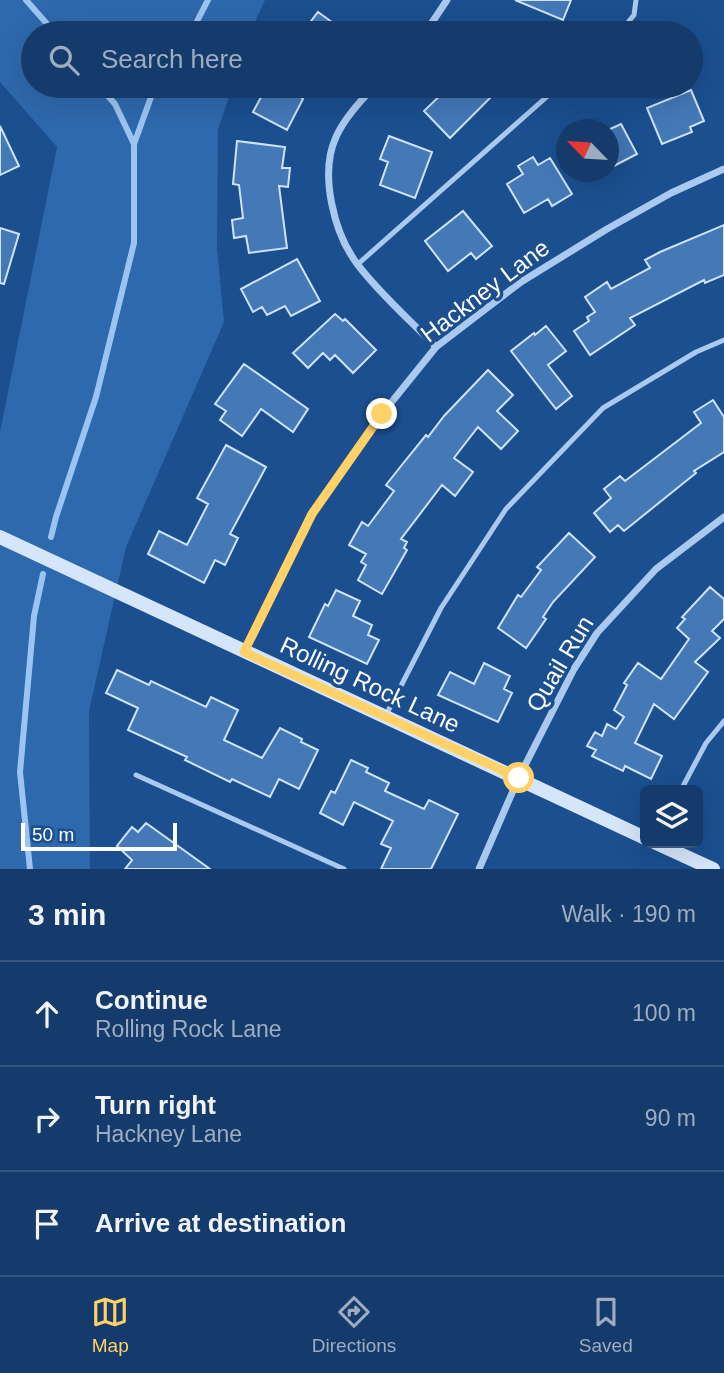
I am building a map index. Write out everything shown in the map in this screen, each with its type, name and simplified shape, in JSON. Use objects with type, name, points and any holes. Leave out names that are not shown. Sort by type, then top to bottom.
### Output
[{"type":"street","points":[[433,21],[447,0]]},
{"type":"street","points":[[364,98],[336,138],[329,170],[331,204],[343,238],[358,264],[436,347]]},
{"type":"street","name":"Hackney Lane","points":[[244,652],[312,514],[382,414],[436,347],[521,282],[671,193],[724,169]]},
{"type":"street","name":"Quail Run","points":[[479,869],[519,778],[574,669],[597,633],[656,569],[724,517]]},
{"type":"street","name":"Rolling Rock Lane","points":[[0,537],[640,836]]},
{"type":"street","points":[[667,848],[713,869]]},
{"type":"lane","points":[[629,21],[634,15],[636,0]]},
{"type":"lane","points":[[358,264],[545,98]]},
{"type":"lane","points":[[385,718],[441,608],[506,509],[603,408],[696,352],[724,340]]},
{"type":"lane","points":[[684,785],[706,743],[724,721]]},
{"type":"lane","points":[[136,775],[344,869]]},
{"type":"shaded area","points":[[0,0],[265,0],[255,21],[21,21],[21,98],[229,98],[218,129],[217,248],[224,322],[126,547],[89,711],[90,869],[0,869],[0,432],[57,147],[0,82]]},
{"type":"building","points":[[515,0],[571,0],[563,20]]},
{"type":"building","points":[[318,12],[330,21],[311,21]]},
{"type":"building","points":[[261,98],[303,99],[287,130],[253,112]]},
{"type":"building","points":[[438,98],[490,98],[450,138],[424,111]]},
{"type":"building","points":[[671,98],[694,98],[704,121],[690,127],[692,132],[662,144],[647,108]]},
{"type":"building","points":[[621,124],[637,154],[619,163]]},
{"type":"building","points":[[0,126],[19,166],[0,175]]},
{"type":"building","points":[[389,136],[432,152],[415,198],[380,185],[388,162],[380,159]]},
{"type":"building","points":[[237,141],[285,147],[282,168],[290,168],[288,187],[279,186],[287,248],[249,253],[246,236],[234,238],[232,220],[243,218],[239,185],[233,184]]},
{"type":"building","points":[[533,157],[538,165],[550,158],[556,168],[556,182],[565,182],[572,194],[552,206],[548,199],[524,213],[507,184],[523,174],[518,166]]},
{"type":"building","points":[[463,211],[492,246],[476,259],[471,253],[448,271],[425,241]]},
{"type":"building","points":[[724,225],[724,275],[705,283],[704,280],[630,318],[635,325],[590,355],[574,331],[589,321],[587,317],[595,312],[585,297],[607,282],[611,289],[650,268],[645,260],[660,252]]},
{"type":"building","points":[[0,228],[19,234],[4,284],[0,283]]},
{"type":"building","points":[[297,259],[320,301],[291,316],[285,306],[267,315],[262,307],[253,312],[241,289]]},
{"type":"building","points":[[335,314],[343,321],[345,319],[376,350],[353,373],[335,355],[330,360],[323,353],[308,368],[293,353]]},
{"type":"building","points":[[546,326],[566,351],[548,365],[572,396],[556,409],[511,351]]},
{"type":"building","points":[[244,364],[308,409],[293,432],[261,409],[242,436],[220,420],[226,411],[215,404]]},
{"type":"building","points":[[488,370],[513,395],[497,411],[518,431],[501,449],[478,427],[454,458],[473,472],[455,496],[442,485],[401,539],[407,542],[404,548],[407,550],[382,594],[358,580],[366,565],[361,562],[366,554],[349,545],[362,522],[368,526],[394,491],[386,485],[401,466],[426,435],[428,437]]},
{"type":"building","points":[[713,400],[724,417],[724,452],[694,471],[696,473],[624,531],[618,525],[610,532],[594,513],[611,498],[604,489],[620,476],[625,481],[701,423],[694,412]]},
{"type":"building","points":[[226,445],[266,467],[230,534],[238,538],[225,565],[215,560],[204,583],[148,554],[159,531],[187,545],[208,504],[197,498]]},
{"type":"building","points":[[569,533],[595,557],[553,602],[543,617],[546,619],[526,648],[498,628],[518,595],[521,597],[541,570],[537,567]]},
{"type":"building","points":[[710,587],[724,599],[724,619],[712,631],[720,638],[695,662],[708,672],[674,719],[654,704],[635,743],[662,756],[651,779],[625,766],[623,771],[592,756],[596,750],[587,746],[595,732],[602,736],[607,724],[616,729],[624,717],[614,710],[627,685],[624,683],[638,663],[661,679],[689,639],[677,628],[685,619],[682,617]]},
{"type":"building","points":[[336,590],[360,601],[353,616],[372,625],[368,635],[379,640],[367,664],[309,637],[325,604],[328,606]]},
{"type":"building","points":[[484,663],[510,676],[504,689],[512,693],[498,722],[438,695],[450,672],[474,684]]},
{"type":"building","points":[[117,670],[149,685],[151,681],[206,707],[211,697],[238,710],[224,740],[262,758],[280,728],[302,739],[301,742],[318,750],[299,789],[279,779],[270,797],[232,779],[230,782],[185,760],[187,757],[128,730],[138,708],[106,693]]},
{"type":"building","points":[[351,760],[368,768],[366,772],[389,783],[385,791],[424,809],[429,800],[458,814],[431,869],[381,869],[391,848],[381,844],[393,821],[354,802],[343,825],[320,813],[331,791],[335,793]]},
{"type":"building","points":[[146,823],[210,869],[125,869],[132,860],[117,846],[132,827],[138,832]]},
{"type":"waterway","points":[[26,0],[44,21]]},
{"type":"waterway","points":[[197,21],[208,0]]},
{"type":"waterway","points":[[51,537],[96,397],[134,243],[134,144],[110,98]]},
{"type":"waterway","points":[[134,144],[151,98]]},
{"type":"waterway","points":[[30,869],[20,772],[34,616],[43,574]]},
{"type":"route","points":[[382,414],[312,514],[244,652],[519,778]]}]
